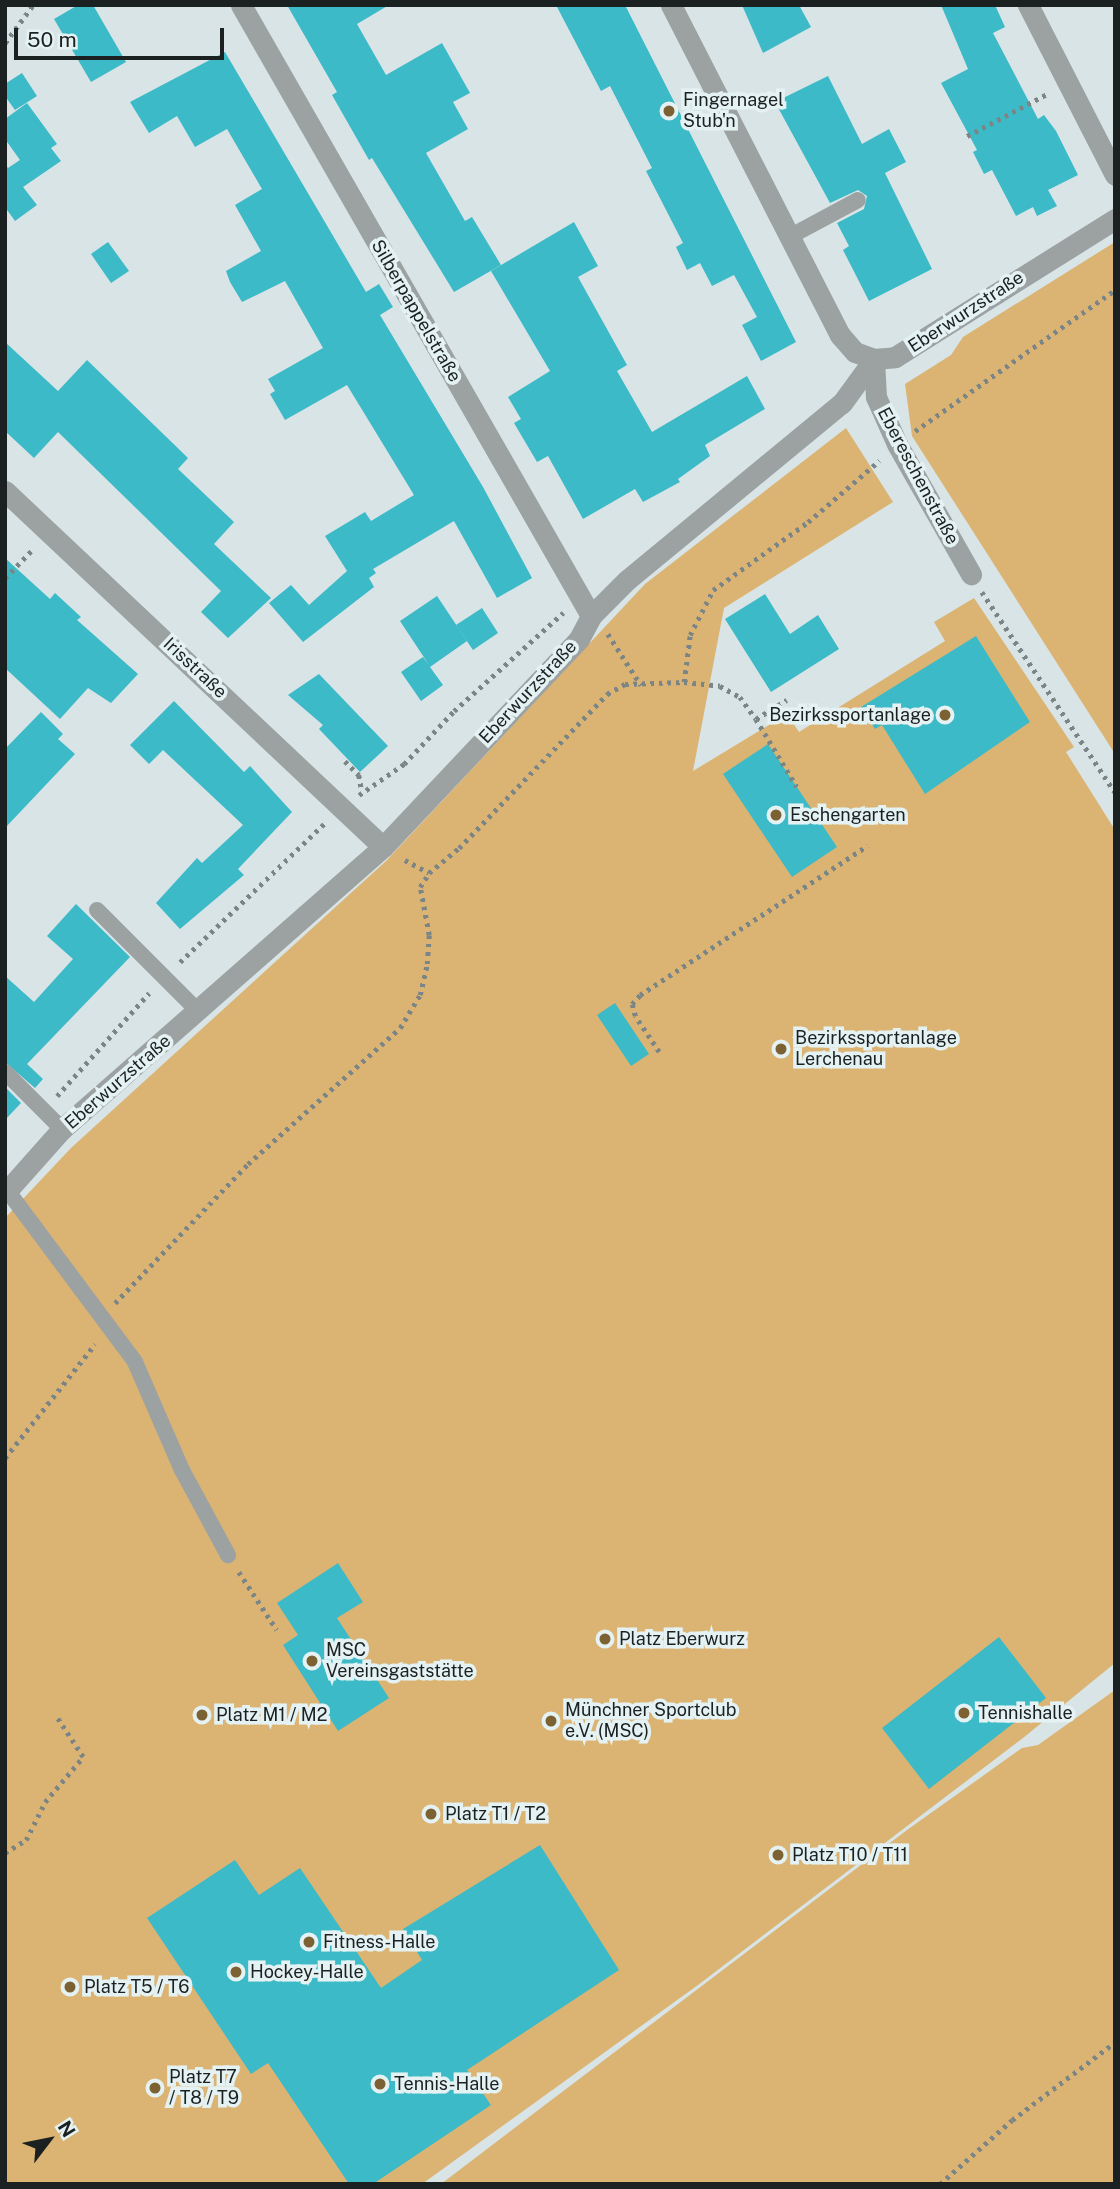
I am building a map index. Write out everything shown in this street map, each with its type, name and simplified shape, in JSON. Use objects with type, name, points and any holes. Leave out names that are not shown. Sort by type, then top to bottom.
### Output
[{"type":"street","name":"Silberpappelstraße","points":[[241,5],[591,616]]},
{"type":"street","points":[[671,5],[840,335],[855,352],[874,359]]},
{"type":"street","points":[[1028,5],[1115,175]]},
{"type":"street","name":"Eberwurzstraße","points":[[6,1192],[62,1129],[199,1012],[383,848],[579,639],[591,616],[626,580],[842,403],[874,359],[895,357],[919,344],[1115,219]]},
{"type":"street","name":"Ebereschenstraße","points":[[874,359],[876,397],[897,444],[971,574]]},
{"type":"street","name":"Irisstraße","points":[[5,491],[383,848]]},
{"type":"lane","points":[[789,237],[858,200]]},
{"type":"lane","points":[[97,910],[163,979],[199,1012]]},
{"type":"lane","points":[[5,1072],[62,1129]]},
{"type":"lane","name":"Eberwurzstraße","points":[[6,1192],[103,1316],[135,1362],[182,1470],[228,1555]]},
{"type":"path","points":[[5,43],[33,5]]},
{"type":"path","points":[[967,136],[1067,83]]},
{"type":"path","points":[[684,682],[690,635],[713,590],[808,523],[897,444],[1115,290]]},
{"type":"path","points":[[5,578],[49,532]]},
{"type":"path","points":[[971,574],[1115,792]]},
{"type":"path","points":[[44,1112],[163,979],[342,807],[404,764],[454,711],[579,597]]},
{"type":"path","points":[[591,616],[612,638],[641,686]]},
{"type":"path","points":[[5,1458],[98,1340],[103,1316],[248,1164],[400,1028],[420,995],[427,964],[429,935],[420,887],[429,873],[459,848],[607,694],[625,684],[641,686],[684,682],[720,687],[740,697],[797,787]]},
{"type":"path","points":[[756,719],[786,700]]},
{"type":"path","points":[[345,761],[359,775],[362,793]]},
{"type":"path","points":[[659,1052],[635,1016],[632,1004],[640,995],[867,846]]},
{"type":"path","points":[[228,1555],[277,1630]]},
{"type":"path","points":[[5,1853],[26,1840],[46,1802],[83,1757],[56,1716]]},
{"type":"path","points":[[940,2184],[1012,2120],[1115,2042]]},
{"type":"shaded area","points":[[1115,242],[1115,754],[912,436],[905,384],[951,355],[963,337]]},
{"type":"shaded area","points":[[846,428],[893,502],[724,608],[693,771],[787,714],[799,732],[945,641],[934,622],[974,598],[1074,747],[1066,752],[1115,830],[1115,1663],[1023,1738],[698,1985],[422,2184],[5,2184],[5,1218],[71,1148],[386,861],[645,584]]},
{"type":"shaded area","points":[[1115,1690],[1115,2184],[441,2184],[907,1830],[1022,1748],[1038,1745]]},
{"type":"building","points":[[78,5],[93,5],[126,62],[91,82],[54,19]]},
{"type":"building","points":[[287,5],[389,5],[357,24],[386,75],[442,43],[470,93],[453,102],[468,129],[426,153],[465,221],[472,217],[501,265],[454,292],[372,158],[369,160],[332,95],[337,92]]},
{"type":"building","points":[[556,5],[625,5],[796,342],[761,361],[742,325],[757,317],[734,275],[712,286],[700,263],[687,270],[676,247],[683,243],[646,171],[652,168],[610,86],[601,91]]},
{"type":"building","points":[[742,5],[799,5],[811,27],[763,53]]},
{"type":"building","points":[[941,5],[995,5],[1005,27],[993,33],[1038,119],[1044,115],[1056,131],[1078,175],[1048,190],[1057,206],[1037,216],[1033,207],[1016,216],[992,170],[984,174],[973,152],[977,150],[941,83],[968,69]]},
{"type":"building","points":[[225,52],[366,292],[379,284],[393,307],[380,315],[483,487],[532,578],[497,598],[454,521],[373,569],[376,573],[369,578],[374,587],[303,642],[269,603],[291,585],[309,605],[347,571],[325,536],[365,512],[371,521],[414,495],[347,385],[285,420],[270,394],[275,391],[268,379],[323,348],[285,281],[242,302],[230,282],[226,271],[261,251],[235,205],[262,189],[227,129],[195,147],[177,116],[149,133],[130,102]]},
{"type":"building","points":[[22,73],[37,96],[15,110],[5,96],[5,84]]},
{"type":"building","points":[[828,76],[862,144],[889,129],[906,162],[885,173],[932,269],[869,301],[843,250],[849,246],[837,223],[864,209],[867,196],[858,190],[830,203],[775,102]]},
{"type":"building","points":[[27,103],[57,144],[51,148],[61,161],[23,187],[37,205],[15,221],[5,207],[5,164],[8,168],[20,160],[5,139],[5,119]]},
{"type":"building","points":[[574,222],[598,266],[578,277],[627,365],[617,371],[652,432],[747,376],[765,409],[705,445],[710,456],[678,479],[680,482],[643,502],[635,489],[583,519],[548,456],[537,462],[514,423],[521,419],[508,397],[550,371],[491,271]]},
{"type":"building","points":[[108,242],[129,271],[111,283],[91,254]]},
{"type":"building","points":[[5,342],[58,391],[87,360],[188,458],[178,469],[234,522],[214,544],[271,598],[228,638],[201,612],[221,591],[58,432],[34,458],[5,431]]},
{"type":"building","points":[[5,558],[50,599],[55,593],[81,617],[77,620],[138,674],[111,703],[88,688],[60,719],[5,668]]},
{"type":"building","points":[[765,594],[790,634],[818,615],[839,649],[771,692],[725,619]]},
{"type":"building","points":[[437,596],[467,641],[430,667],[443,685],[421,701],[401,672],[423,657],[429,665],[400,621]]},
{"type":"building","points":[[482,608],[498,633],[473,650],[456,625]]},
{"type":"building","name":"Bezirkssportanlage","points":[[976,636],[1030,722],[925,794],[882,725],[875,729],[861,707]]},
{"type":"building","points":[[319,674],[388,746],[360,772],[319,729],[323,725],[288,695]]},
{"type":"building","points":[[174,701],[244,772],[250,766],[292,812],[238,869],[244,875],[180,929],[156,903],[197,858],[202,863],[243,825],[163,750],[149,764],[130,745]]},
{"type":"building","points":[[41,712],[63,734],[58,739],[75,754],[5,828],[5,749]]},
{"type":"building","points":[[768,744],[837,847],[792,877],[723,774]]},
{"type":"building","points":[[76,904],[130,957],[27,1064],[43,1079],[35,1088],[5,1062],[5,976],[34,1002],[73,959],[47,936]]},
{"type":"building","points":[[615,1003],[649,1054],[631,1066],[597,1015]]},
{"type":"building","points":[[5,1087],[21,1103],[5,1120]]},
{"type":"building","points":[[338,1563],[363,1602],[337,1618],[389,1698],[338,1731],[283,1645],[298,1635],[277,1603]]},
{"type":"building","name":"Tennishalle","points":[[999,1637],[1046,1698],[929,1789],[882,1728]]},
{"type":"building","points":[[540,1845],[619,1970],[467,2070],[491,2105],[373,2184],[349,2184],[268,2063],[251,2074],[147,1918],[235,1860],[259,1895],[300,1868],[381,1988],[422,1960],[403,1929]]},
{"type":"place","name":"Fingernagel Stub'n","points":[[669,111]]},
{"type":"place","name":"Bezirkssportanlage","points":[[945,715]]},
{"type":"place","name":"Eschengarten","points":[[776,815]]},
{"type":"place","name":"Bezirkssportanlage Lerchenau","points":[[781,1049]]},
{"type":"place","name":"Platz Eberwurz","points":[[605,1639]]},
{"type":"place","name":"MSC Vereinsgaststätte","points":[[312,1661]]},
{"type":"place","name":"Tennishalle","points":[[964,1713]]},
{"type":"place","name":"Platz M1 / M2","points":[[202,1715]]},
{"type":"place","name":"Münchner Sportclub e.V. (MSC)","points":[[551,1721]]},
{"type":"place","name":"Platz T1 / T2","points":[[431,1814]]},
{"type":"place","name":"Platz T10 / T11","points":[[778,1855]]},
{"type":"place","name":"Fitness-Halle","points":[[309,1942]]},
{"type":"place","name":"Hockey-Halle","points":[[236,1972]]},
{"type":"place","name":"Platz T5 / T6","points":[[70,1987]]},
{"type":"place","name":"Tennis-Halle","points":[[380,2084]]},
{"type":"place","name":"Platz T7 / T8 / T9","points":[[155,2088]]}]
